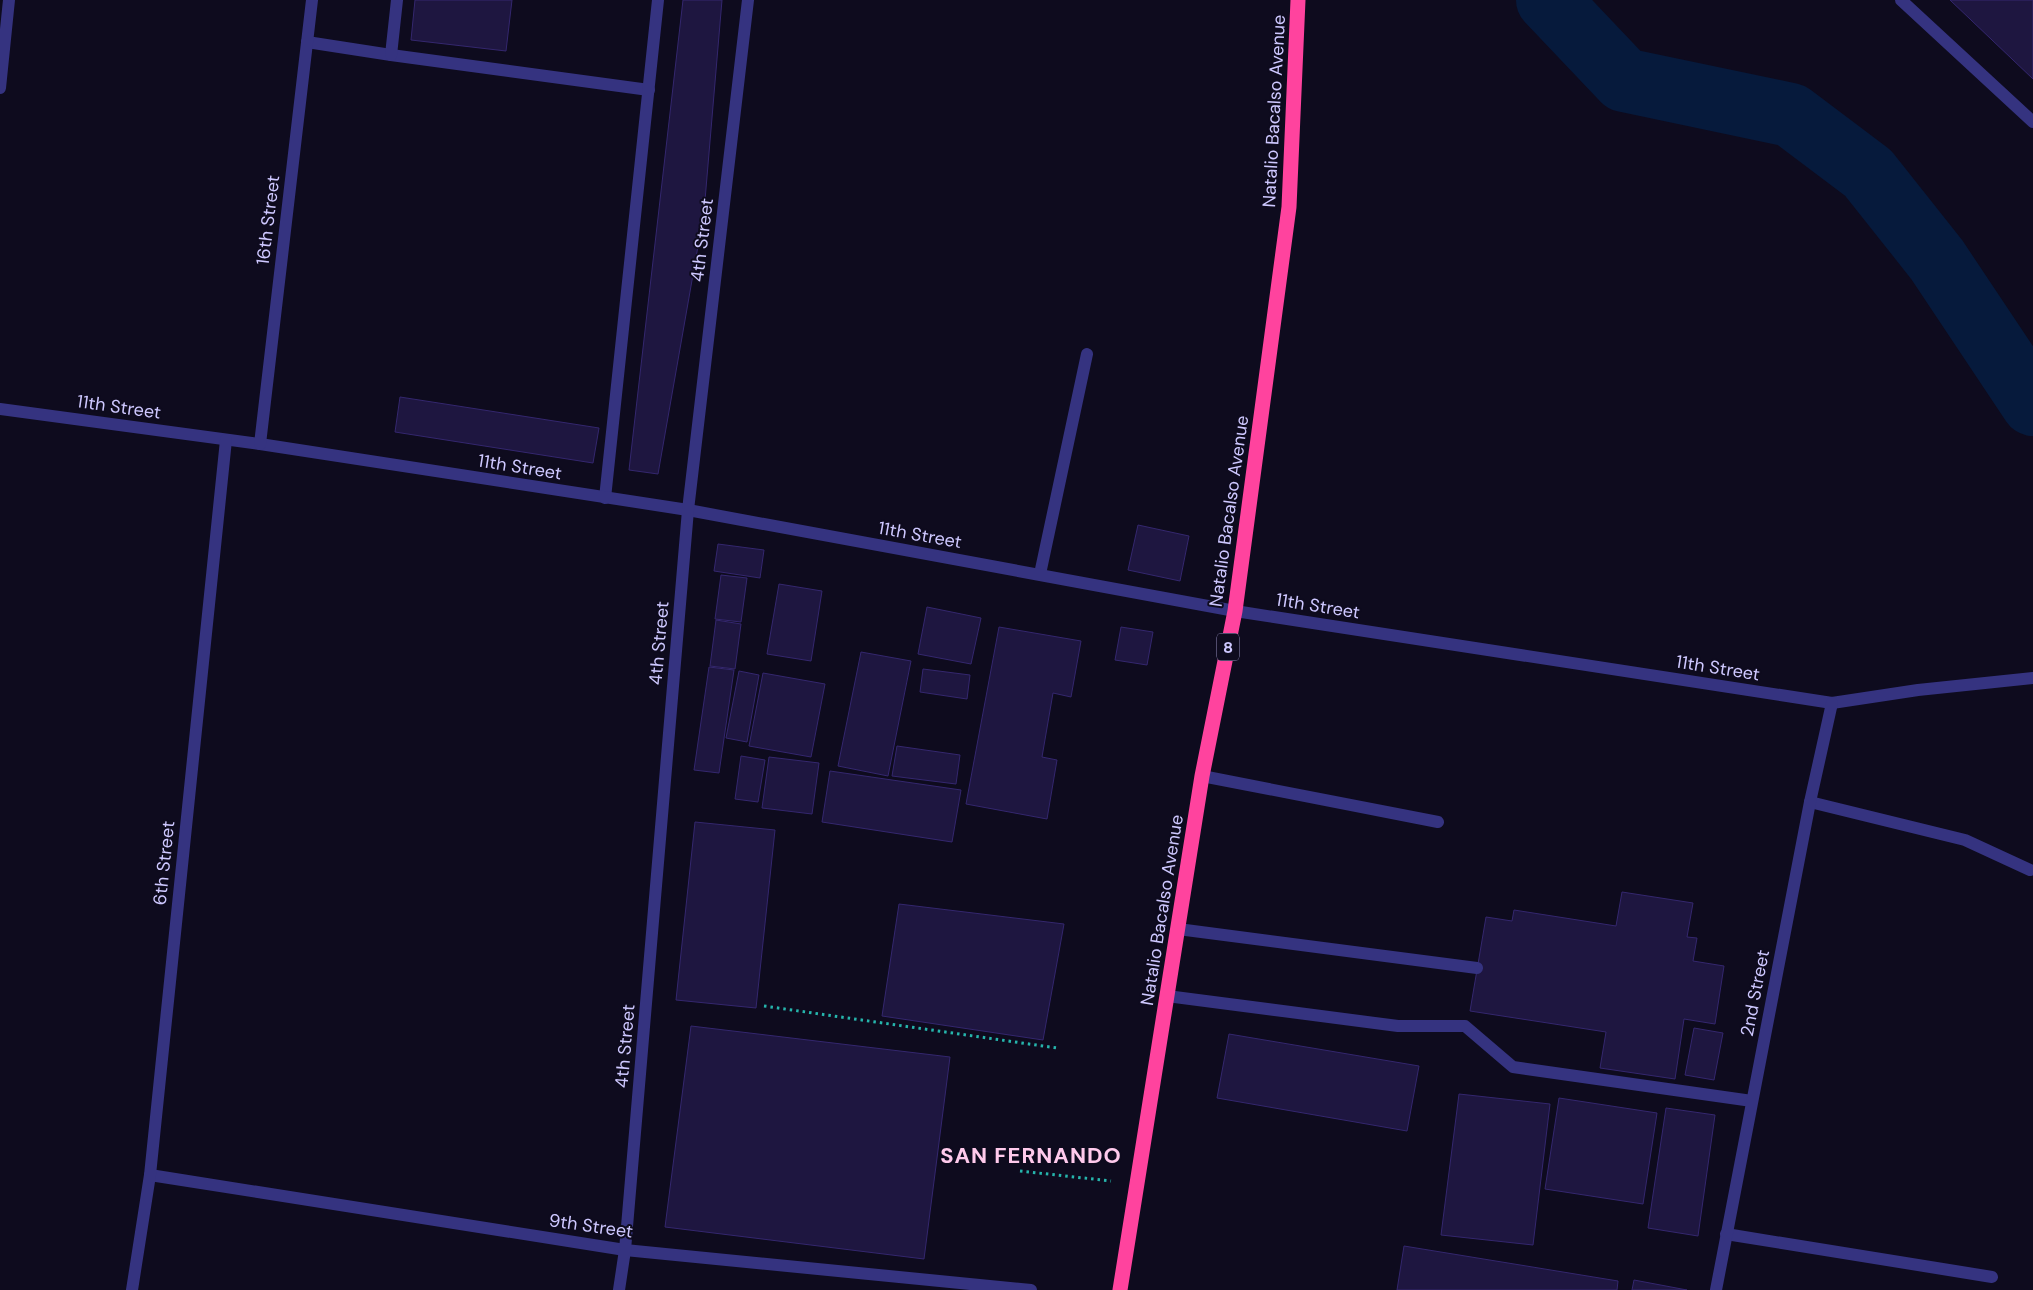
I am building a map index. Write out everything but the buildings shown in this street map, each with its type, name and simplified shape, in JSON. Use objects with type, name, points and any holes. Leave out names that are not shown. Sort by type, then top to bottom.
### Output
[{"type":"highway","name":"Natalio Bacalso Avenue","points":[[1120,1290],[1202,776],[1235,611],[1289,207],[1298,0]]},
{"type":"street","points":[[0,88],[9,0]]},
{"type":"street","name":"16th Street","points":[[260,444],[312,0]]},
{"type":"street","points":[[392,55],[397,0]]},
{"type":"street","points":[[605,498],[658,0]]},
{"type":"street","name":"4th Street","points":[[619,1290],[625,1250],[688,510],[748,0]]},
{"type":"street","points":[[1901,0],[2033,122]]},
{"type":"street","points":[[307,42],[649,90]]},
{"type":"street","points":[[1040,574],[1088,354]]},
{"type":"street","name":"11th Street","points":[[0,409],[260,444],[688,510],[1235,611],[1832,703],[1918,690],[2033,678]]},
{"type":"street","name":"6th Street","points":[[132,1290],[150,1175],[226,440]]},
{"type":"street","name":"2nd Street","points":[[1716,1290],[1810,802],[1832,703]]},
{"type":"street","points":[[1202,776],[1438,822]]},
{"type":"street","points":[[1810,802],[1965,840],[2030,870]]},
{"type":"street","points":[[1178,929],[1478,968]]},
{"type":"street","points":[[1167,996],[1398,1026],[1464,1026],[1513,1066],[1752,1101]]},
{"type":"street","name":"9th Street","points":[[150,1175],[625,1250],[1031,1290]]},
{"type":"street","points":[[1726,1234],[1992,1278]]},
{"type":"path","points":[[764,1006],[1057,1048]]},
{"type":"path","points":[[1020,1171],[1137,1184]]},
{"type":"waterway","points":[[1548,0],[1624,80],[1791,115],[1868,173],[1937,260],[2033,404]]},
{"type":"district","name":"SAN FERNANDO","points":[[1031,1155]]}]
